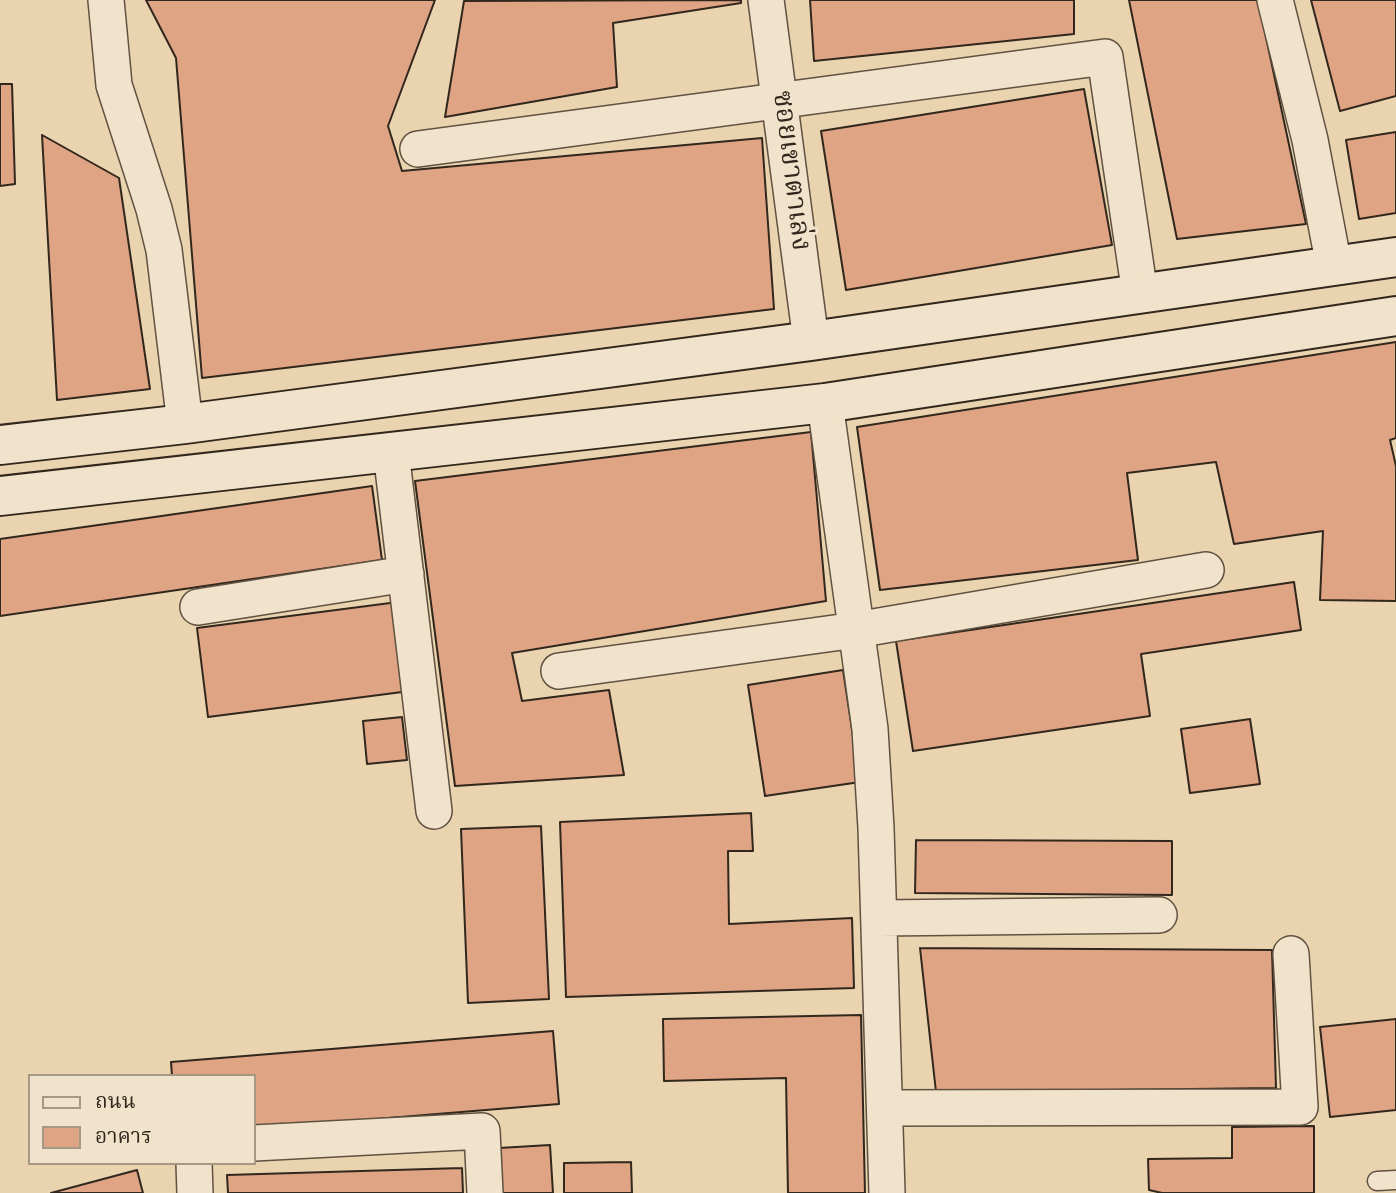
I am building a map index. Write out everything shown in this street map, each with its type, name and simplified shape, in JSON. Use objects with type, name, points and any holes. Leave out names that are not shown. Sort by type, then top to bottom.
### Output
[{"type":"main road","points":[[0,445],[185,424],[811,341],[1396,257]]},
{"type":"main road","points":[[0,496],[825,403],[1396,316]]},
{"type":"street","points":[[106,0],[114,85],[154,209],[164,250],[185,424]]},
{"type":"street","name":"ซอยเขาตาเล่ง","points":[[766,0],[811,341]]},
{"type":"street","points":[[1275,0],[1310,140],[1334,266]]},
{"type":"street","points":[[418,149],[1105,57],[1140,294]]},
{"type":"street","points":[[825,403],[870,729],[876,828],[887,1193]]},
{"type":"street","points":[[391,452],[434,811]]},
{"type":"street","points":[[559,671],[856,629],[1206,570]]},
{"type":"street","points":[[198,607],[405,575]]},
{"type":"street","points":[[879,918],[1159,915]]},
{"type":"street","points":[[885,1108],[1300,1107],[1291,954]]},
{"type":"street","points":[[256,1143],[482,1131],[485,1193]]},
{"type":"street","points":[[194,1165],[195,1193]]},
{"type":"lane","points":[[1377,1181],[1396,1180]]},
{"type":"building","points":[[146,0],[435,0],[388,126],[402,171],[762,138],[774,309],[202,378],[176,58]]},
{"type":"building","points":[[741,0],[741,3],[613,23],[617,87],[445,117],[464,1]]},
{"type":"building","points":[[810,0],[1074,0],[1074,34],[814,61]]},
{"type":"building","points":[[1129,0],[1258,0],[1306,224],[1177,239]]},
{"type":"building","points":[[1311,0],[1396,0],[1396,96],[1340,111]]},
{"type":"building","points":[[0,84],[12,84],[15,184],[0,186]]},
{"type":"building","points":[[1084,89],[1112,245],[846,290],[821,131]]},
{"type":"building","points":[[1396,132],[1396,213],[1359,219],[1346,140]]},
{"type":"building","points":[[42,135],[119,178],[150,389],[57,400]]},
{"type":"building","points":[[1396,342],[1396,438],[1390,440],[1396,466],[1396,601],[1320,600],[1323,531],[1234,544],[1216,462],[1127,473],[1138,560],[880,590],[857,427]]},
{"type":"building","points":[[811,432],[826,601],[512,653],[522,701],[609,690],[624,775],[455,786],[415,481]]},
{"type":"building","points":[[372,486],[382,560],[0,616],[0,539]]},
{"type":"building","points":[[1294,582],[1301,630],[1141,654],[1150,716],[913,751],[896,641]]},
{"type":"building","points":[[398,602],[410,691],[208,717],[197,628]]},
{"type":"building","points":[[843,670],[860,782],[765,796],[748,685]]},
{"type":"building","points":[[402,717],[407,760],[367,764],[363,721]]},
{"type":"building","points":[[1250,719],[1260,784],[1190,793],[1181,729]]},
{"type":"building","points":[[751,813],[753,851],[728,851],[729,924],[852,918],[854,988],[566,997],[560,822]]},
{"type":"building","points":[[541,826],[549,999],[468,1003],[461,829]]},
{"type":"building","points":[[916,840],[1172,841],[1172,895],[915,893]]},
{"type":"building","points":[[920,948],[1272,950],[1276,1088],[936,1092]]},
{"type":"building","points":[[861,1015],[865,1193],[788,1193],[786,1078],[664,1081],[663,1019]]},
{"type":"building","points":[[1396,1019],[1396,1110],[1330,1117],[1320,1027]]},
{"type":"building","points":[[553,1031],[559,1104],[256,1129],[256,1074],[172,1074],[171,1062]]},
{"type":"building","points":[[1314,1126],[1314,1193],[1162,1193],[1149,1190],[1148,1159],[1232,1158],[1232,1127]]},
{"type":"building","points":[[550,1145],[553,1193],[502,1193],[499,1148]]},
{"type":"building","points":[[631,1162],[632,1193],[564,1193],[564,1163]]},
{"type":"building","points":[[462,1168],[463,1193],[228,1193],[227,1175]]},
{"type":"building","points":[[137,1170],[143,1193],[51,1193]]}]
